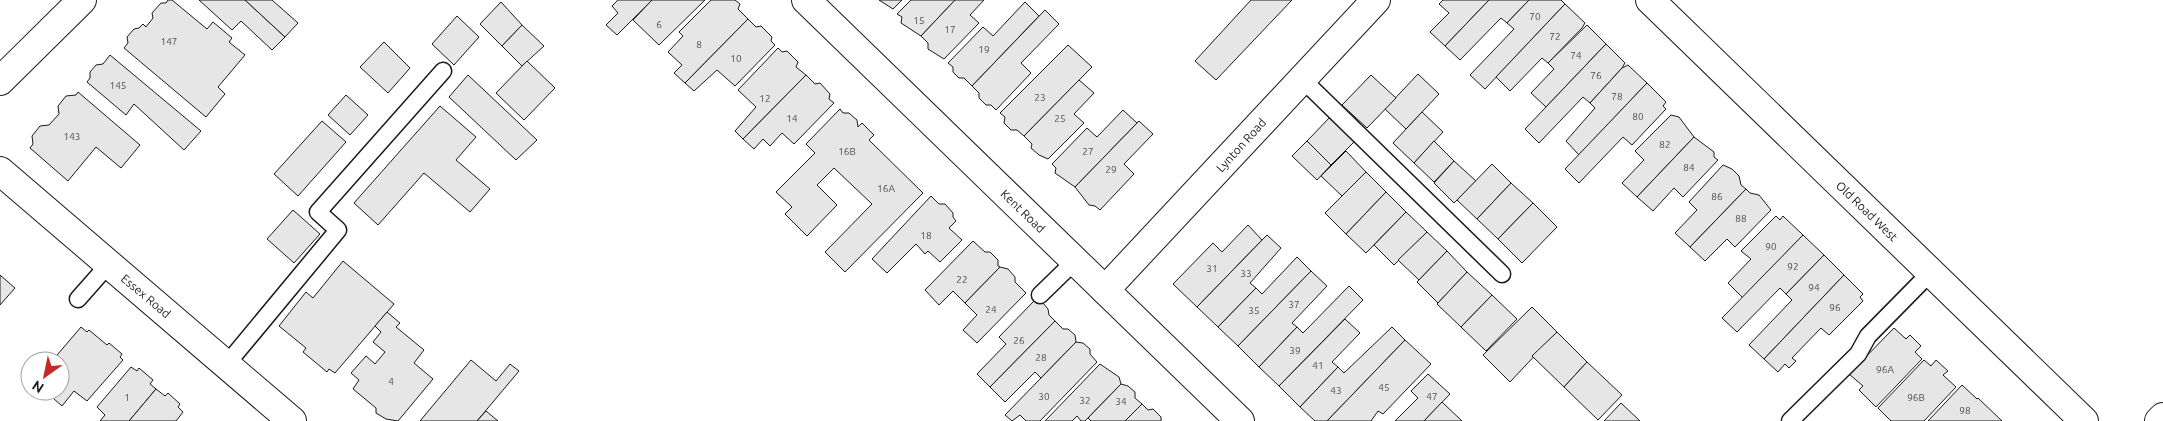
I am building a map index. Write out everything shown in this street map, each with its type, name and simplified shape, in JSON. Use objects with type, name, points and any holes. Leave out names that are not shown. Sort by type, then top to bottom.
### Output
[{"type":"street","points":[[0,81],[82,0]]},
{"type":"street","name":"Kent Road","points":[[806,0],[1240,421]]},
{"type":"street","name":"Lynton Road","points":[[1105,290],[1376,0]]},
{"type":"street","name":"Old Road West","points":[[1650,0],[2084,421]]},
{"type":"street","name":"Essex Road","points":[[0,171],[292,421]]},
{"type":"street","points":[[2159,421],[2163,417]]},
{"type":"lane","points":[[226,365],[338,230],[318,212],[443,71]]},
{"type":"lane","points":[[1302,78],[1502,274]]},
{"type":"lane","points":[[1040,295],[1075,261]]},
{"type":"lane","points":[[78,299],[108,264]]},
{"type":"lane","points":[[1790,421],[1858,354],[1868,336],[1930,273]]},
{"type":"building","points":[[168,0],[172,0],[207,29],[213,22],[232,38],[229,42],[245,55],[218,87],[225,94],[206,117],[124,48],[128,43],[127,37],[134,29],[139,28],[143,24],[146,27],[153,18],[152,13],[161,3],[166,3]]},
{"type":"building","points":[[199,0],[245,0],[285,37],[272,50],[241,21],[232,30]]},
{"type":"building","points":[[245,0],[272,0],[298,23],[285,37]]},
{"type":"building","points":[[618,0],[652,0],[617,35],[606,25],[618,13],[612,6]]},
{"type":"building","points":[[652,0],[705,0],[659,45],[633,20]]},
{"type":"building","points":[[711,0],[735,0],[740,4],[738,9],[748,19],[685,83],[674,73],[682,65],[668,52],[683,36],[679,32]]},
{"type":"building","points":[[879,0],[902,0],[893,9]]},
{"type":"building","points":[[911,0],[955,0],[921,36],[901,23],[902,17],[897,14]]},
{"type":"building","points":[[955,0],[984,0],[970,15],[979,23],[944,59],[928,49],[928,43],[921,36]]},
{"type":"building","points":[[1251,0],[1292,0],[1216,80],[1195,61]]},
{"type":"building","points":[[1443,0],[1489,0],[1445,46],[1430,32],[1449,13],[1439,4]]},
{"type":"building","points":[[1489,0],[1529,0],[1507,23],[1501,18],[1460,60],[1445,46]]},
{"type":"building","points":[[1529,0],[1561,0],[1565,4],[1485,89],[1470,75],[1514,29],[1507,23]]},
{"type":"building","points":[[501,2],[522,25],[502,46],[480,24]]},
{"type":"building","points":[[1025,2],[1039,16],[972,86],[964,78],[959,78],[953,72],[953,67],[948,63],[983,27],[993,36]]},
{"type":"building","points":[[1565,4],[1585,23],[1582,28],[1548,63],[1542,58],[1510,91],[1496,77]]},
{"type":"building","points":[[1045,10],[1059,24],[1021,63],[1031,73],[996,110],[991,105],[986,105],[972,86]]},
{"type":"building","points":[[457,16],[479,37],[454,65],[432,44]]},
{"type":"building","points":[[748,19],[756,27],[761,26],[772,37],[771,41],[775,45],[735,86],[717,70],[694,91],[685,83]]},
{"type":"building","points":[[522,25],[544,46],[522,66],[502,46]]},
{"type":"building","points":[[1587,25],[1606,44],[1546,107],[1531,93],[1554,69],[1548,63]]},
{"type":"building","points":[[384,42],[410,68],[388,93],[360,67]]},
{"type":"building","points":[[1606,44],[1625,63],[1622,68],[1590,103],[1583,97],[1539,143],[1525,129]]},
{"type":"building","points":[[1068,45],[1092,67],[1024,136],[1017,130],[1011,130],[1004,123],[1005,117],[1000,113]]},
{"type":"building","points":[[778,48],[782,52],[787,51],[798,62],[796,67],[806,75],[743,139],[735,131],[756,107],[738,90]]},
{"type":"building","points":[[110,55],[201,131],[184,150],[134,104],[126,115],[87,82],[90,78],[90,72],[96,65],[103,64]]},
{"type":"building","points":[[527,61],[555,88],[524,120],[496,93]]},
{"type":"building","points":[[1628,65],[1647,83],[1579,155],[1566,141],[1595,108],[1590,103],[1622,68]]},
{"type":"building","points":[[1418,74],[1439,94],[1406,129],[1385,109]]},
{"type":"building","points":[[468,75],[537,140],[516,160],[449,97]]},
{"type":"building","points":[[806,75],[815,84],[820,83],[830,94],[829,99],[834,103],[794,144],[782,133],[770,146],[763,139],[754,149],[743,139]]},
{"type":"building","points":[[1371,75],[1396,98],[1367,128],[1342,105]]},
{"type":"building","points":[[1079,80],[1094,93],[1074,114],[1084,123],[1048,159],[1039,155],[1031,148],[1032,144],[1024,136]]},
{"type":"building","points":[[1647,83],[1666,102],[1663,106],[1666,109],[1632,145],[1623,137],[1579,183],[1565,169]]},
{"type":"building","points":[[78,92],[140,145],[121,168],[96,147],[68,181],[30,148],[33,144],[32,136],[40,126],[49,125],[59,114],[58,106],[66,96],[76,95]]},
{"type":"building","points":[[346,95],[368,115],[350,135],[328,115]]},
{"type":"building","points":[[440,106],[476,137],[456,160],[490,189],[470,212],[424,173],[378,225],[354,203]]},
{"type":"building","points":[[840,109],[843,113],[849,113],[857,120],[858,127],[862,123],[874,135],[869,140],[923,193],[845,272],[825,252],[872,204],[834,168],[817,185],[837,205],[807,236],[785,214],[792,207],[776,192],[815,153],[806,144]]},
{"type":"building","points":[[1123,110],[1137,123],[1075,187],[1055,173],[1056,168],[1052,164],[1087,128],[1097,137]]},
{"type":"building","points":[[1422,112],[1443,132],[1414,163],[1393,143]]},
{"type":"building","points":[[1332,115],[1357,139],[1331,165],[1307,141]]},
{"type":"building","points":[[1671,115],[1679,117],[1694,137],[1637,197],[1622,183],[1644,160],[1635,151]]},
{"type":"building","points":[[322,121],[346,142],[298,196],[274,174]]},
{"type":"building","points":[[1139,121],[1153,134],[1124,164],[1134,174],[1100,210],[1095,206],[1089,205],[1075,187]]},
{"type":"building","points":[[1694,137],[1714,152],[1714,157],[1718,160],[1683,197],[1674,188],[1653,211],[1637,197]]},
{"type":"building","points":[[1307,141],[1331,165],[1317,180],[1292,156]]},
{"type":"building","points":[[1434,141],[1454,161],[1434,182],[1414,163]]},
{"type":"building","points":[[1346,151],[1366,172],[1342,196],[1321,176]]},
{"type":"building","points":[[1454,161],[1476,181],[1454,203],[1434,183]]},
{"type":"building","points":[[1492,164],[1511,183],[1477,219],[1457,200]]},
{"type":"building","points":[[1723,165],[1732,169],[1739,176],[1741,185],[1746,189],[1690,247],[1675,233],[1697,210],[1689,202]]},
{"type":"building","points":[[1366,172],[1386,192],[1346,234],[1325,213]]},
{"type":"building","points":[[1511,183],[1533,203],[1498,239],[1477,219]]},
{"type":"building","points":[[1746,189],[1750,193],[1759,195],[1771,210],[1735,247],[1727,239],[1705,261],[1690,247]]},
{"type":"building","points":[[1386,192],[1406,212],[1366,253],[1346,234]]},
{"type":"building","points":[[931,196],[939,204],[945,204],[953,213],[956,221],[949,228],[962,240],[940,262],[928,251],[925,254],[916,244],[887,273],[872,259]]},
{"type":"building","points":[[1533,203],[1557,227],[1522,263],[1498,239]]},
{"type":"building","points":[[293,210],[320,234],[294,263],[267,239]]},
{"type":"building","points":[[1406,212],[1427,232],[1394,265],[1374,245]]},
{"type":"building","points":[[1776,216],[1780,220],[1783,216],[1803,235],[1743,298],[1728,283],[1751,259],[1741,251]]},
{"type":"building","points":[[1248,225],[1262,240],[1197,307],[1173,284],[1213,243],[1222,252]]},
{"type":"building","points":[[1427,232],[1447,251],[1419,280],[1398,260]]},
{"type":"building","points":[[1267,235],[1281,248],[1250,283],[1256,288],[1218,327],[1197,307]]},
{"type":"building","points":[[1803,235],[1824,255],[1786,294],[1780,288],[1737,332],[1722,318]]},
{"type":"building","points":[[973,241],[985,252],[990,252],[998,260],[998,266],[1000,267],[965,303],[953,291],[939,305],[925,290]]},
{"type":"building","points":[[1447,251],[1467,272],[1438,303],[1417,282]]},
{"type":"building","points":[[1824,255],[1844,275],[1764,359],[1749,345],[1792,300],[1786,294]]},
{"type":"building","points":[[1297,257],[1311,271],[1238,346],[1218,327],[1256,288],[1262,294]]},
{"type":"building","points":[[343,261],[394,304],[335,373],[329,369],[327,372],[303,352],[306,348],[279,326],[306,292],[313,298]]},
{"type":"building","points":[[1000,267],[1008,269],[1015,277],[1015,282],[1026,293],[977,343],[963,330],[977,315],[965,303]]},
{"type":"building","points":[[1311,271],[1327,286],[1292,323],[1297,327],[1259,367],[1238,346]]},
{"type":"building","points":[[1467,272],[1492,295],[1461,327],[1437,304]]},
{"type":"building","points":[[0,275],[15,288],[0,305]]},
{"type":"building","points":[[1844,275],[1863,294],[1860,297],[1863,301],[1829,335],[1821,328],[1792,358],[1796,361],[1789,368],[1785,364],[1778,372],[1764,359]]},
{"type":"building","points":[[1349,286],[1363,300],[1279,386],[1259,367],[1297,327],[1303,333]]},
{"type":"building","points":[[1492,295],[1517,319],[1486,351],[1461,327]]},
{"type":"building","points":[[1034,301],[1042,302],[1048,309],[1049,315],[1055,321],[990,387],[977,374],[1006,344],[999,337]]},
{"type":"building","points":[[1532,307],[1557,332],[1510,382],[1483,355]]},
{"type":"building","points":[[387,312],[400,323],[396,327],[424,350],[414,363],[433,379],[398,421],[386,419],[376,413],[376,408],[353,389],[359,380],[351,373],[366,356],[375,364],[385,352],[373,342],[381,332],[375,326]]},
{"type":"building","points":[[1345,319],[1360,333],[1332,362],[1338,367],[1300,407],[1279,386]]},
{"type":"building","points":[[1055,321],[1063,329],[1068,329],[1075,335],[1076,342],[1041,378],[1035,372],[1005,402],[990,387]]},
{"type":"building","points":[[81,327],[87,332],[89,330],[107,345],[109,343],[122,354],[120,357],[123,360],[87,401],[74,391],[70,396],[70,351],[61,351]]},
{"type":"building","points":[[1392,327],[1405,340],[1327,421],[1315,421],[1300,407],[1338,367],[1344,373]]},
{"type":"building","points":[[1894,328],[1906,339],[1910,335],[1921,346],[1915,352],[1922,359],[1876,407],[1859,390],[1863,386],[1849,374]]},
{"type":"building","points":[[1557,332],[1587,362],[1564,387],[1532,356]]},
{"type":"building","points":[[1405,340],[1431,364],[1383,414],[1378,411],[1371,421],[1327,421]]},
{"type":"building","points":[[1076,342],[1083,343],[1090,349],[1090,354],[1097,362],[1040,421],[1026,421],[1020,415],[1012,421],[1005,415]]},
{"type":"building","points":[[471,360],[496,381],[510,364],[519,371],[477,421],[420,421]]},
{"type":"building","points":[[1924,360],[1931,366],[1936,360],[1948,371],[1943,375],[1956,387],[1924,421],[1891,421],[1878,408]]},
{"type":"building","points":[[1587,362],[1622,395],[1598,420],[1564,387]]},
{"type":"building","points":[[1100,364],[1119,377],[1121,384],[1085,421],[1081,421],[1077,416],[1072,421],[1045,421]]},
{"type":"building","points":[[131,367],[137,371],[139,368],[153,380],[150,384],[156,389],[129,421],[100,421],[105,415],[97,407]]},
{"type":"building","points":[[1428,374],[1450,394],[1424,421],[1395,421],[1418,398],[1411,391]]},
{"type":"building","points":[[1121,384],[1128,386],[1135,392],[1135,398],[1142,404],[1125,421],[1091,421],[1088,418]]},
{"type":"building","points":[[1962,385],[1978,398],[2002,421],[1928,421]]},
{"type":"building","points":[[156,389],[165,396],[168,393],[180,404],[178,407],[183,412],[176,421],[129,421]]},
{"type":"building","points":[[56,401],[66,401],[62,406]]},
{"type":"building","points":[[1442,402],[1462,421],[1424,421]]},
{"type":"building","points":[[1621,403],[1640,421],[1604,421]]},
{"type":"building","points":[[1142,404],[1148,410],[1153,409],[1161,417],[1161,421],[1125,421]]},
{"type":"building","points":[[486,411],[498,421],[477,421]]}]
